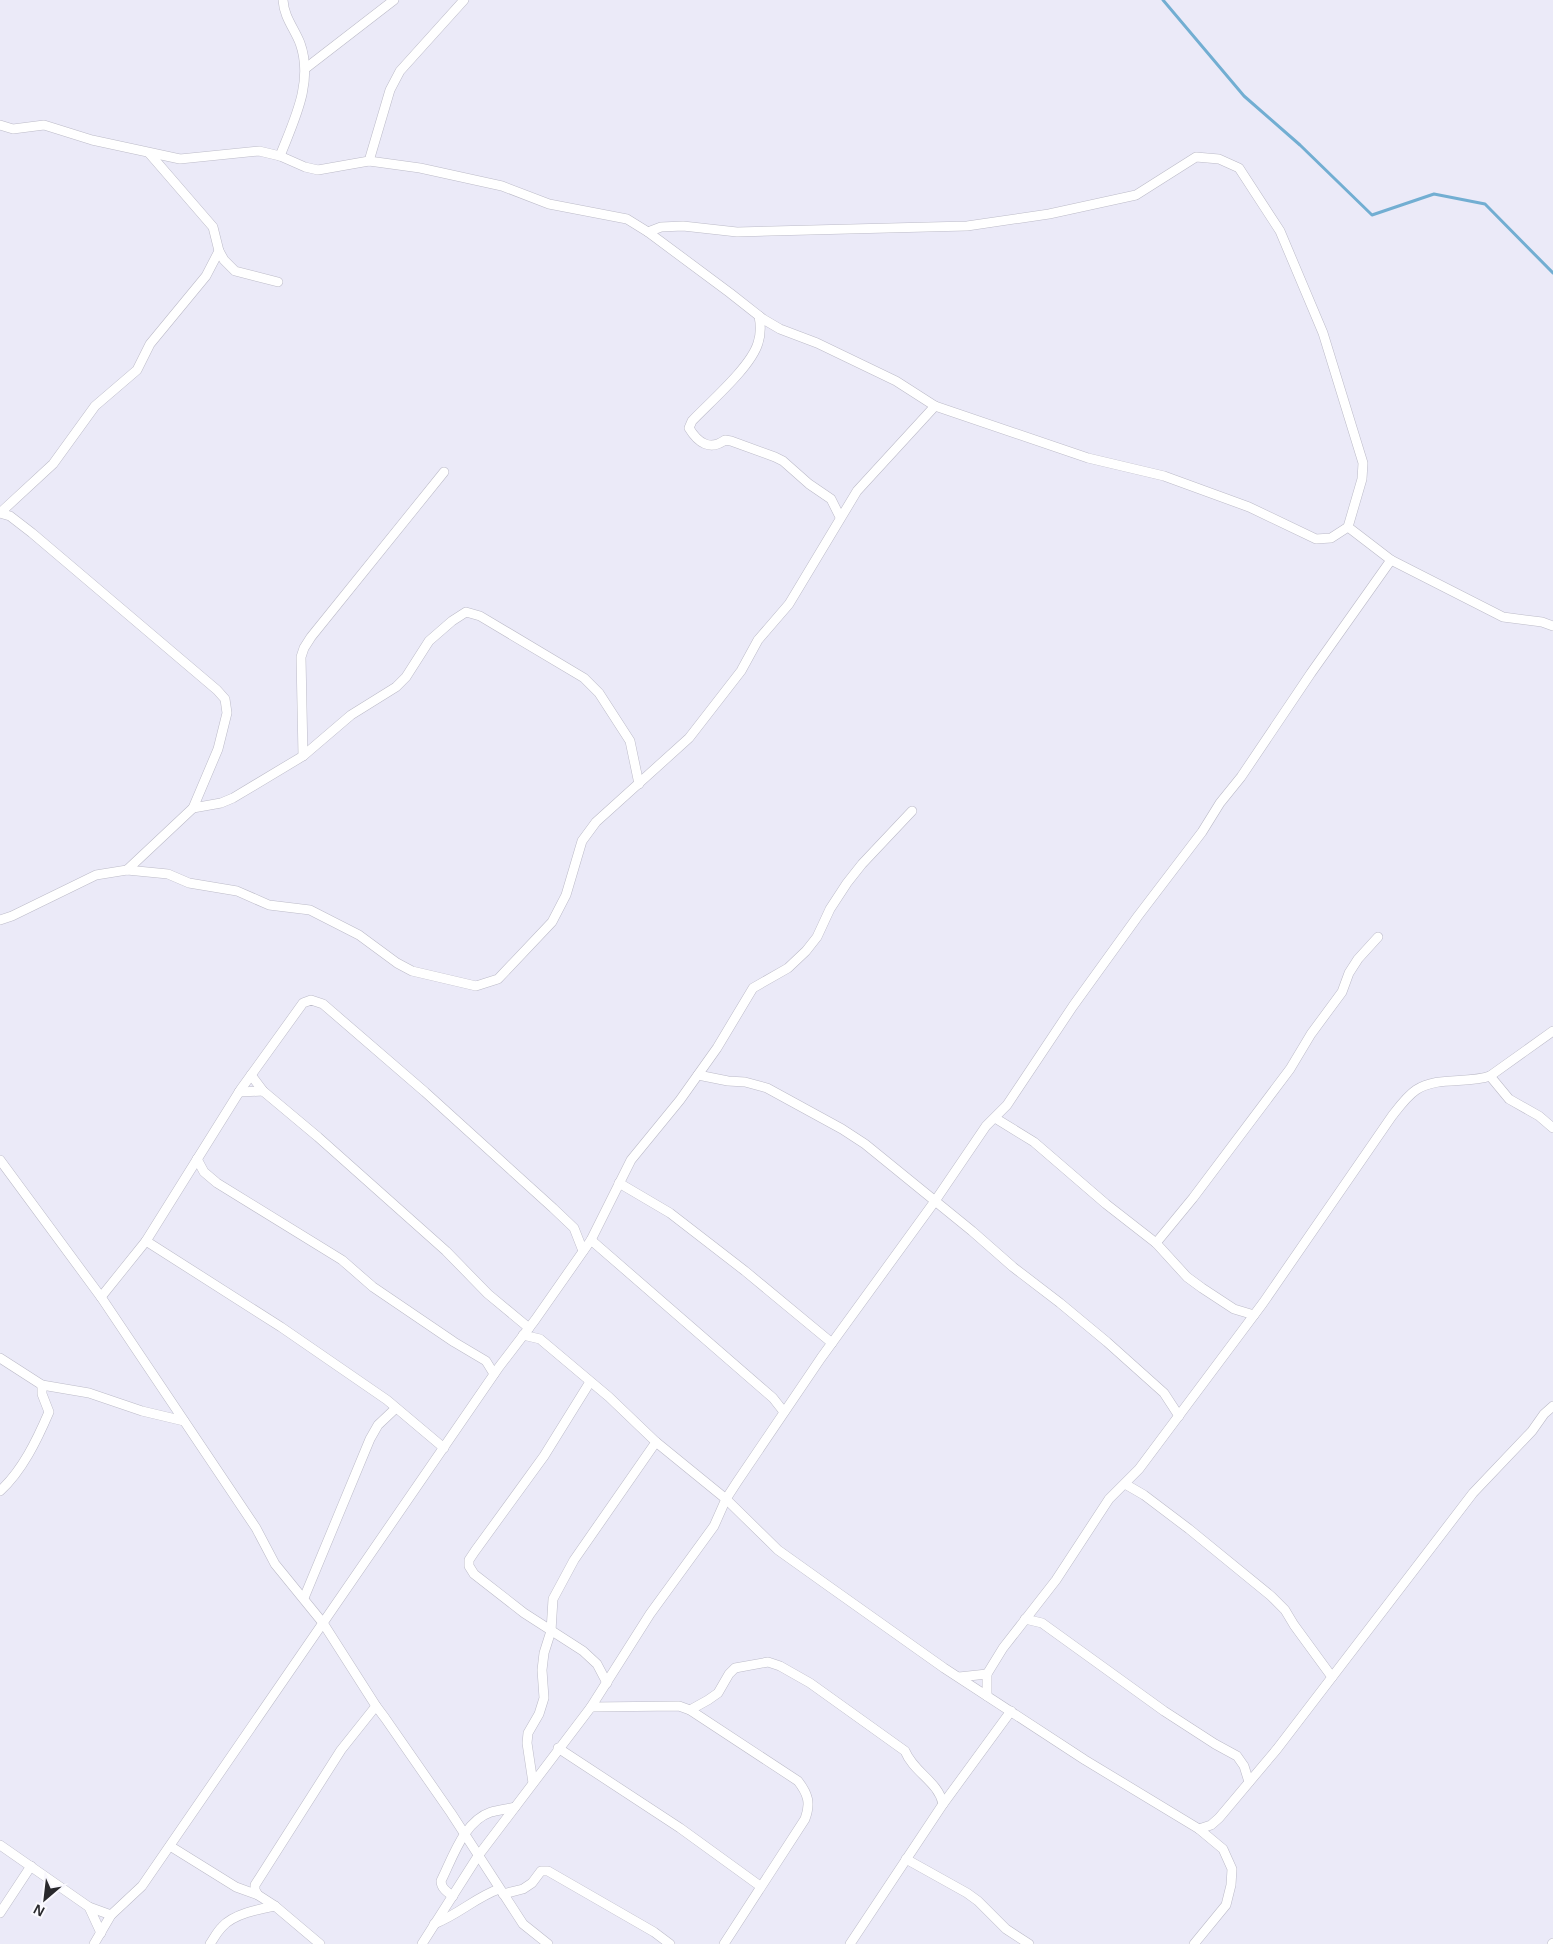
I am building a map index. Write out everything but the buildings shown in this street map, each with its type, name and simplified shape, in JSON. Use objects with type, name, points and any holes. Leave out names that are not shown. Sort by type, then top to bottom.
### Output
[{"type":"street","points":[[280,156],[304,94],[306,68],[300,44],[284,11],[283,0]]},
{"type":"street","points":[[306,68],[394,0]]},
{"type":"street","points":[[369,160],[390,90],[400,71],[464,0]]},
{"type":"street","points":[[0,125],[13,129],[44,125],[92,140],[180,159],[259,151],[280,156],[305,167],[318,170],[369,160],[420,168],[502,186],[549,204],[626,219],[648,232],[730,292],[759,316],[780,329],[817,343],[896,382],[935,406],[1088,458],[1164,476],[1249,507],[1316,539],[1331,538],[1348,527],[1362,479],[1363,463],[1323,333],[1280,231],[1239,168],[1219,159],[1196,157],[1136,195],[1049,214],[967,226],[738,232],[684,226],[661,227],[648,232]]},
{"type":"street","points":[[149,153],[213,227],[219,251],[224,260],[235,271],[278,282]]},
{"type":"street","points":[[127,870],[193,808],[218,749],[226,713],[224,699],[217,690],[32,533],[10,516],[0,513],[53,464],[95,406],[137,370],[150,344],[206,276],[219,251]]},
{"type":"street","points":[[759,316],[761,330],[758,345],[748,363],[692,421],[689,428],[693,434],[708,446],[717,446],[725,440],[731,440],[775,457],[809,484],[832,499],[840,517]]},
{"type":"street","points":[[0,920],[96,875],[127,870],[168,874],[189,883],[237,892],[269,905],[310,910],[359,935],[397,963],[412,971],[476,986],[498,979],[552,922],[566,895],[582,841],[596,822],[689,738],[741,671],[758,640],[788,604],[856,491],[935,406]]},
{"type":"street","points":[[303,756],[302,658],[304,648],[311,636],[444,472]]},
{"type":"street","points":[[1348,527],[1391,560],[1503,617],[1542,622],[1553,626]]},
{"type":"street","points":[[422,1944],[478,1856],[558,1748],[591,1707],[650,1614],[714,1526],[726,1499],[832,1343],[935,1201],[986,1126],[1007,1105],[1073,1006],[1138,916],[1202,832],[1220,803],[1241,777],[1311,673],[1391,560]]},
{"type":"street","points":[[193,808],[221,803],[233,798],[303,756],[351,715],[396,687],[406,677],[429,641],[452,621],[466,612],[480,616],[584,678],[599,692],[630,741],[639,784]]},
{"type":"street","points":[[94,1944],[111,1915],[142,1886],[494,1374],[535,1320],[591,1240],[632,1160],[680,1100],[717,1048],[753,988],[788,968],[806,951],[817,936],[830,909],[847,882],[912,811]]},
{"type":"street","points":[[1156,1243],[1199,1191],[1290,1069],[1311,1034],[1342,992],[1349,974],[1358,959],[1378,937]]},
{"type":"street","points":[[101,1297],[146,1241],[251,1075],[303,1004],[311,1000],[323,1004],[425,1092],[569,1222],[574,1228],[583,1251]]},
{"type":"street","points":[[987,1696],[987,1674],[1003,1648],[1056,1580],[1109,1499],[1126,1484],[1254,1315],[1392,1116],[1417,1089],[1436,1083],[1478,1080],[1490,1076],[1553,1031]]},
{"type":"street","points":[[251,1075],[263,1091],[318,1136],[446,1251],[526,1331],[540,1339],[609,1397],[656,1442],[726,1499],[778,1550],[987,1696],[1085,1760],[1199,1829],[1223,1849],[1232,1869],[1231,1886],[1226,1905],[1194,1944]]},
{"type":"street","points":[[698,1075],[744,1082],[767,1088],[865,1144],[1013,1268],[1060,1303],[1107,1342],[1164,1393],[1179,1416]]},
{"type":"street","points":[[1490,1076],[1510,1099],[1539,1116],[1553,1128]]},
{"type":"street","points":[[239,1092],[263,1091]]},
{"type":"street","points":[[995,1118],[1034,1142],[1106,1204],[1156,1243],[1187,1277],[1234,1309],[1254,1315]]},
{"type":"street","points":[[197,1159],[204,1172],[217,1182],[342,1260],[373,1287],[454,1342],[486,1361],[494,1374]]},
{"type":"street","points":[[0,1160],[101,1297],[256,1528],[275,1564],[323,1623],[376,1706],[465,1834],[523,1924],[548,1944]]},
{"type":"street","points":[[619,1183],[670,1213],[832,1343]]},
{"type":"street","points":[[591,1240],[773,1398],[784,1412]]},
{"type":"street","points":[[146,1241],[281,1327],[396,1408],[444,1448]]},
{"type":"street","points":[[535,1320],[540,1339]]},
{"type":"street","points":[[0,1358],[42,1385],[89,1393],[142,1411],[184,1421]]},
{"type":"street","points":[[486,1361],[504,1360]]},
{"type":"street","points":[[590,1382],[544,1456],[469,1560],[469,1566],[474,1574],[524,1613],[582,1651],[597,1664],[607,1683]]},
{"type":"street","points":[[0,1491],[11,1482],[40,1434],[49,1412],[42,1394],[42,1385]]},
{"type":"street","points":[[1199,1829],[1212,1825],[1219,1818],[1332,1678],[1474,1493],[1553,1406]]},
{"type":"street","points":[[304,1598],[370,1439],[378,1425],[396,1408]]},
{"type":"street","points":[[533,1783],[527,1742],[528,1733],[539,1714],[544,1698],[542,1670],[544,1653],[551,1630],[553,1599],[574,1560],[656,1442]]},
{"type":"street","points":[[1126,1484],[1176,1519],[1271,1596],[1285,1610],[1332,1678]]},
{"type":"street","points":[[1025,1619],[1042,1623],[1164,1711],[1237,1756],[1244,1766],[1249,1782]]},
{"type":"street","points":[[690,1710],[718,1693],[729,1674],[735,1668],[768,1662],[780,1666],[810,1683],[905,1751],[913,1766],[938,1790],[943,1804]]},
{"type":"street","points":[[959,1677],[987,1674]]},
{"type":"street","points":[[258,1895],[255,1885],[342,1750],[376,1706]]},
{"type":"street","points":[[591,1707],[679,1706],[690,1710],[798,1781],[806,1791],[809,1809],[805,1819],[724,1944]]},
{"type":"street","points":[[850,1944],[943,1804],[1011,1711]]},
{"type":"street","points":[[558,1748],[680,1828],[760,1886]]},
{"type":"street","points":[[452,1896],[441,1885],[441,1880],[465,1834],[477,1820],[490,1812],[515,1807]]},
{"type":"street","points":[[0,1845],[89,1907],[111,1915]]},
{"type":"street","points":[[170,1846],[236,1886],[258,1895],[275,1906],[320,1944]]},
{"type":"street","points":[[906,1859],[967,1893],[978,1901],[1006,1929],[1029,1944]]},
{"type":"street","points":[[0,1913],[31,1866]]},
{"type":"street","points":[[434,1924],[447,1919],[483,1895],[523,1889],[532,1883],[541,1871],[548,1870],[654,1932],[670,1944]]},
{"type":"street","points":[[210,1944],[222,1927],[229,1921],[263,1908],[275,1906]]},
{"type":"street","points":[[89,1907],[101,1932]]},
{"type":"waterway","points":[[1163,0],[1244,96],[1300,145],[1372,215],[1434,194],[1485,204],[1553,273]]}]
